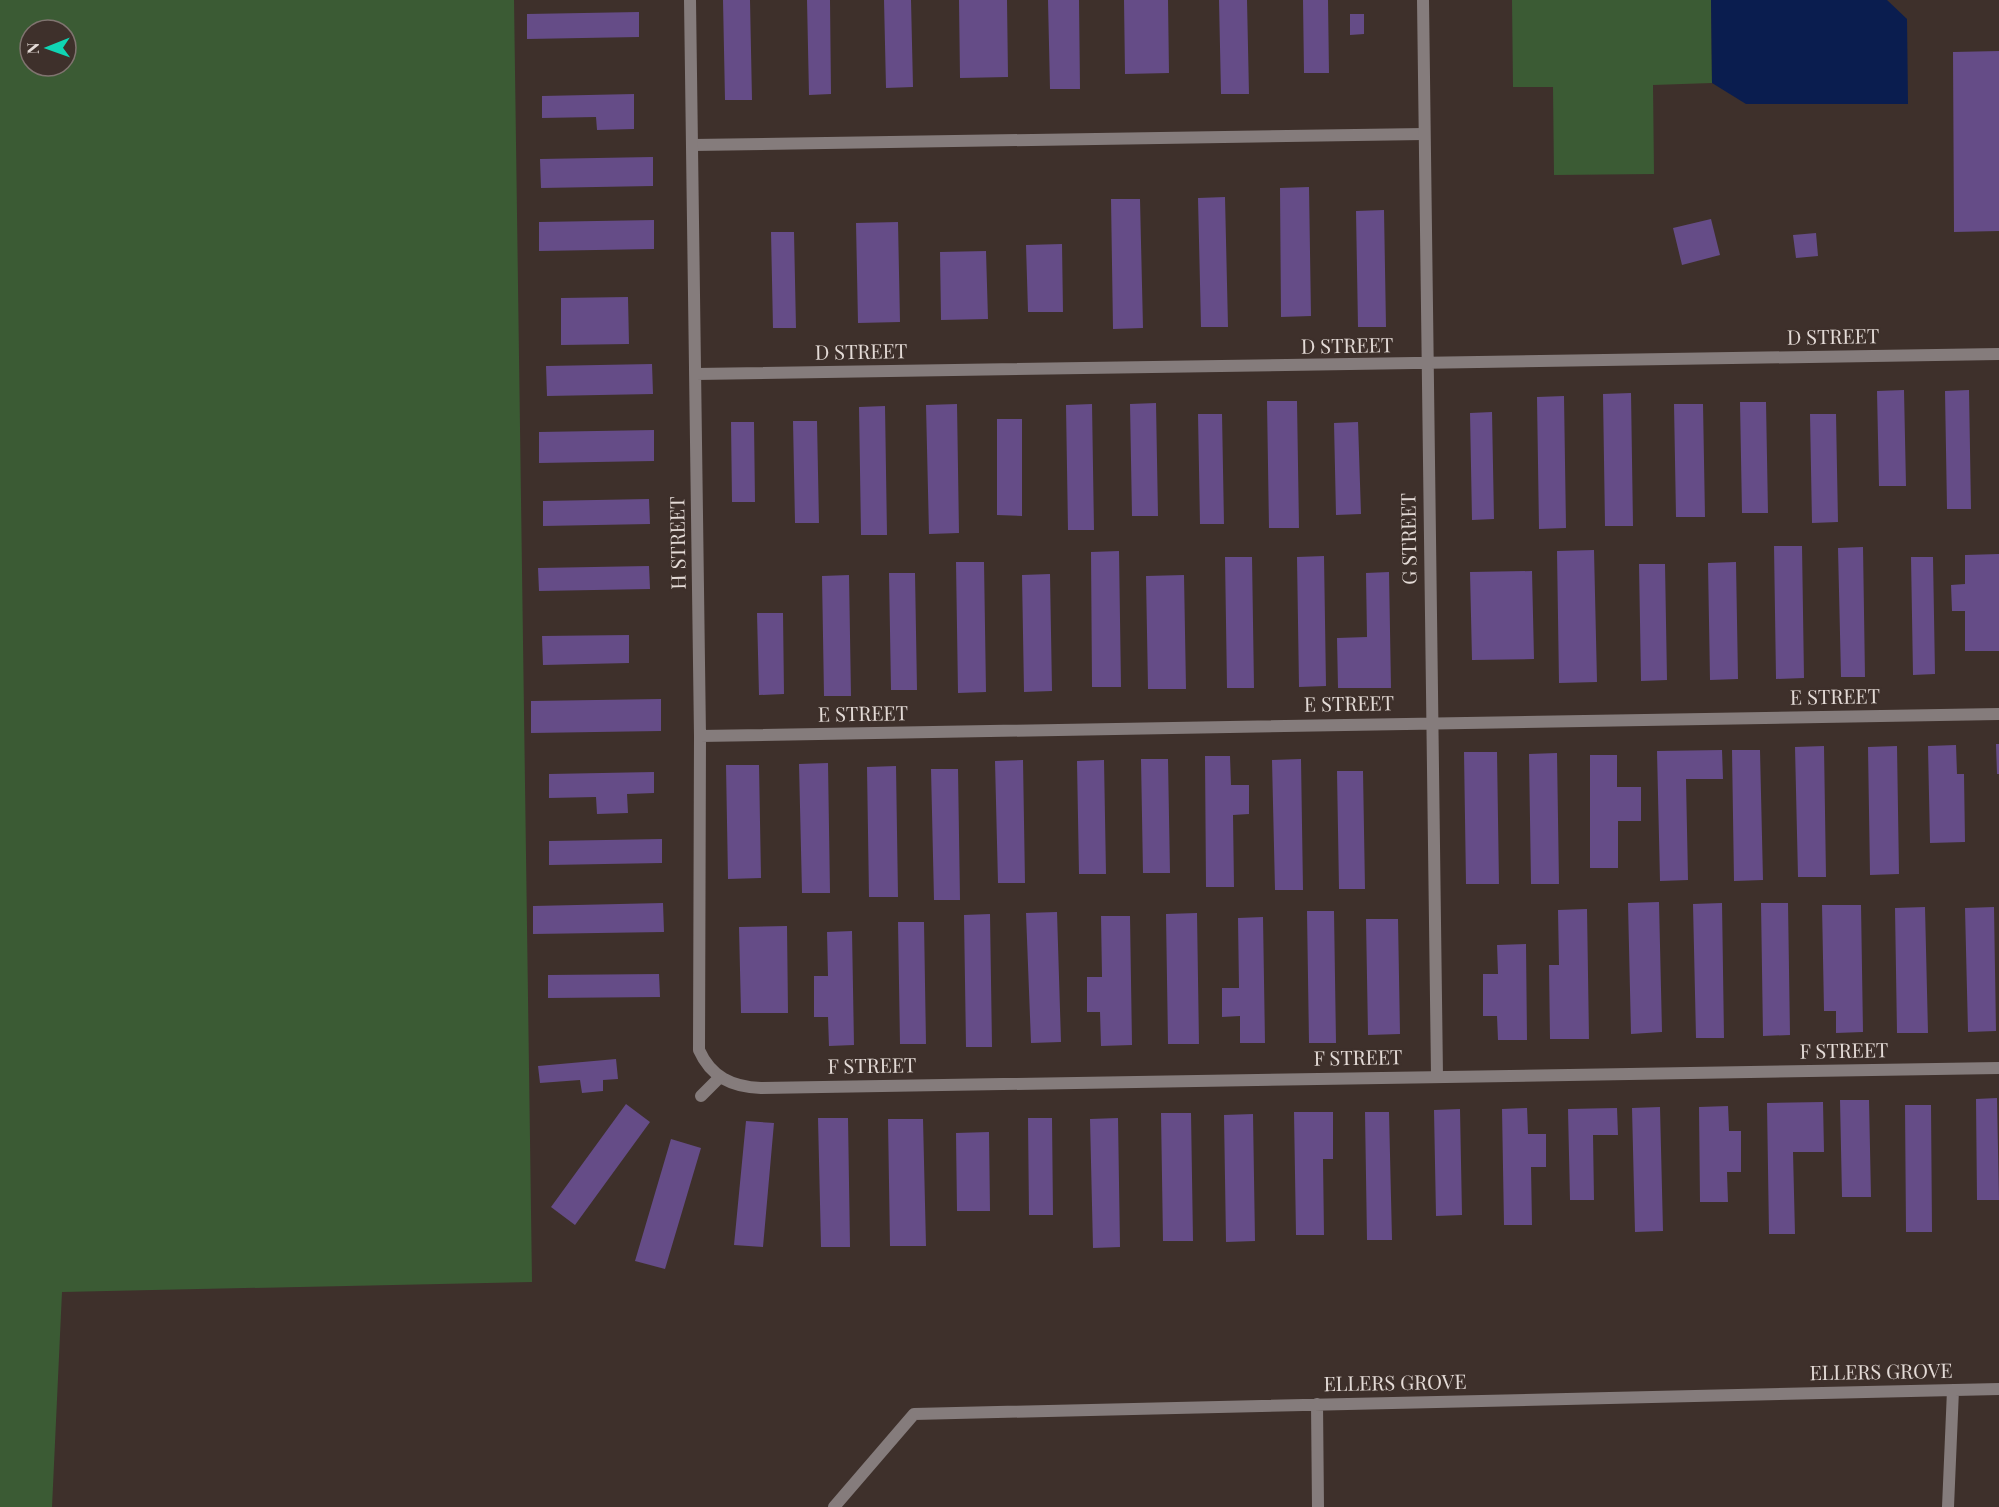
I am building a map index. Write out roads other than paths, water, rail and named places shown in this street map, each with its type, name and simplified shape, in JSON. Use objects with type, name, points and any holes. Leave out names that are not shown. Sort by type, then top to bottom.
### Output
[{"type":"street","name":"H STREET","points":[[690,0],[700,736],[699,1050],[706,1066],[720,1077]]},
{"type":"street","name":"G STREET","points":[[1423,0],[1437,1076]]},
{"type":"street","points":[[693,145],[1424,134]]},
{"type":"street","name":"D STREET","points":[[696,374],[1999,354]]},
{"type":"street","name":"E STREET","points":[[700,736],[1999,714]]},
{"type":"street","name":"F STREET","points":[[720,1077],[739,1087],[761,1088],[1999,1068]]},
{"type":"street","points":[[701,1096],[720,1077]]},
{"type":"street","name":"ELLERS GROVE","points":[[834,1507],[914,1414],[1999,1389]]},
{"type":"street","points":[[1948,1507],[1953,1390]]},
{"type":"street","points":[[1317,1404],[1318,1507]]},
{"type":"water","points":[[1711,0],[1887,0],[1907,19],[1908,104],[1746,104],[1712,83]]}]
